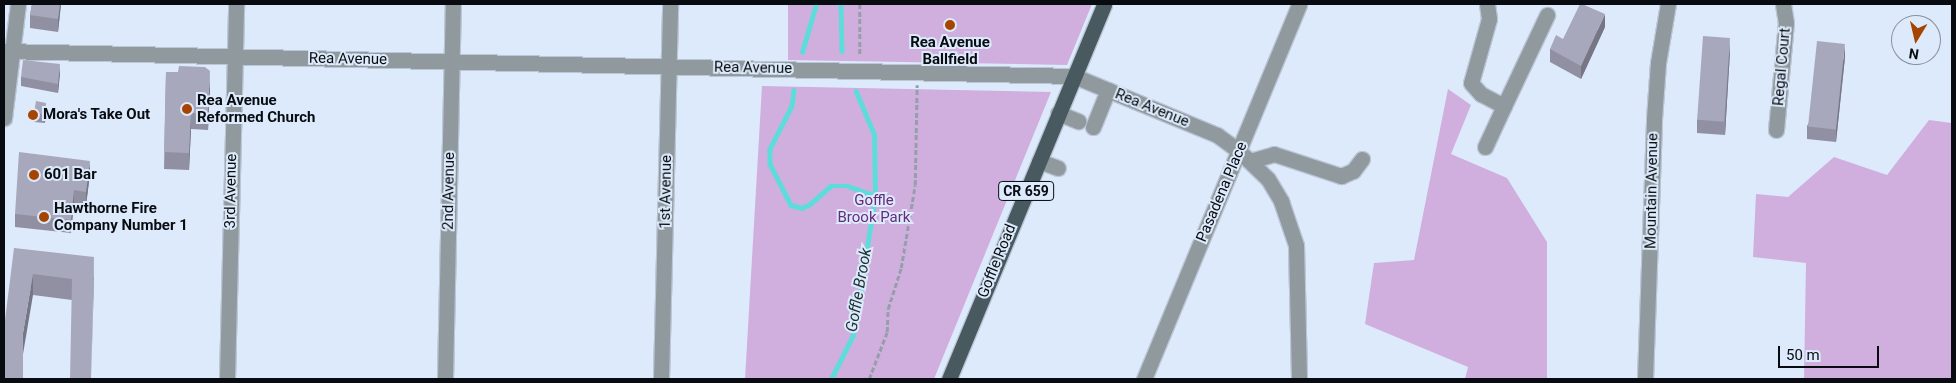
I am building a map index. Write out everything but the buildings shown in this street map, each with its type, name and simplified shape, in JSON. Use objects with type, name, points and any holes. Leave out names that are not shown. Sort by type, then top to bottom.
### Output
[{"type":"main road","name":"Goffle Road","points":[[948,379],[1104,4]]},
{"type":"street","points":[[4,118],[8,51],[18,4]]},
{"type":"street","name":"3rd Avenue","points":[[227,379],[236,4]]},
{"type":"street","name":"2nd Avenue","points":[[444,379],[453,4]]},
{"type":"street","name":"1st Avenue","points":[[661,379],[670,4]]},
{"type":"street","name":"Pasadena Place","points":[[1144,379],[1245,156],[1299,4]]},
{"type":"street","points":[[1487,4],[1489,19],[1471,83],[1482,94],[1504,106]]},
{"type":"street","name":"Mountain Avenue","points":[[1645,379],[1654,119],[1658,63],[1668,4]]},
{"type":"street","name":"Regal Court","points":[[1776,130],[1786,23],[1783,4]]},
{"type":"street","points":[[1485,147],[1546,15]]},
{"type":"street","name":"Rea Avenue","points":[[8,51],[1074,76],[1216,135],[1245,156],[1268,179],[1281,201],[1296,245],[1299,379]]},
{"type":"street","points":[[1092,127],[1108,90]]},
{"type":"street","points":[[1058,113],[1078,121]]},
{"type":"street","points":[[1245,156],[1274,154],[1341,176],[1353,171],[1362,159]]},
{"type":"street","points":[[1039,161],[1058,168]]},
{"type":"path","points":[[860,4],[860,70]]},
{"type":"path","points":[[869,379],[887,332],[888,309],[901,268],[915,186],[918,72]]},
{"type":"green space","points":[[788,4],[1092,4],[1067,65],[788,60]]},
{"type":"green space","name":"Goffle Brook Park","points":[[762,86],[1051,92],[934,379],[745,379]]},
{"type":"green space","points":[[1448,89],[1471,105],[1451,154],[1507,178],[1547,242],[1547,379],[1465,379],[1468,367],[1365,324],[1374,263],[1414,260]]},
{"type":"green space","points":[[1929,120],[1952,123],[1952,379],[1804,379],[1806,263],[1753,257],[1756,194],[1788,197],[1834,157],[1887,175]]},
{"type":"waterway","name":"Goffle Brook","points":[[802,52],[816,4]]},
{"type":"waterway","name":"Goffle Brook","points":[[841,4],[842,51]]},
{"type":"waterway","name":"Goffle Brook","points":[[794,90],[792,106],[770,149],[770,164],[791,205],[802,208],[810,204],[831,186],[848,186],[875,196]]},
{"type":"waterway","name":"Goffle Brook","points":[[831,379],[853,335],[875,196],[874,135],[856,92]]},
{"type":"place","name":"Rea Avenue Ballfield","points":[[950,25]]},
{"type":"place","name":"Rea Avenue Reformed Church","points":[[187,109]]},
{"type":"place","name":"Mora's Take Out","points":[[33,115]]},
{"type":"place","name":"601 Bar","points":[[34,175]]},
{"type":"place","name":"Hawthorne Fire Company Number 1","points":[[44,217]]}]
